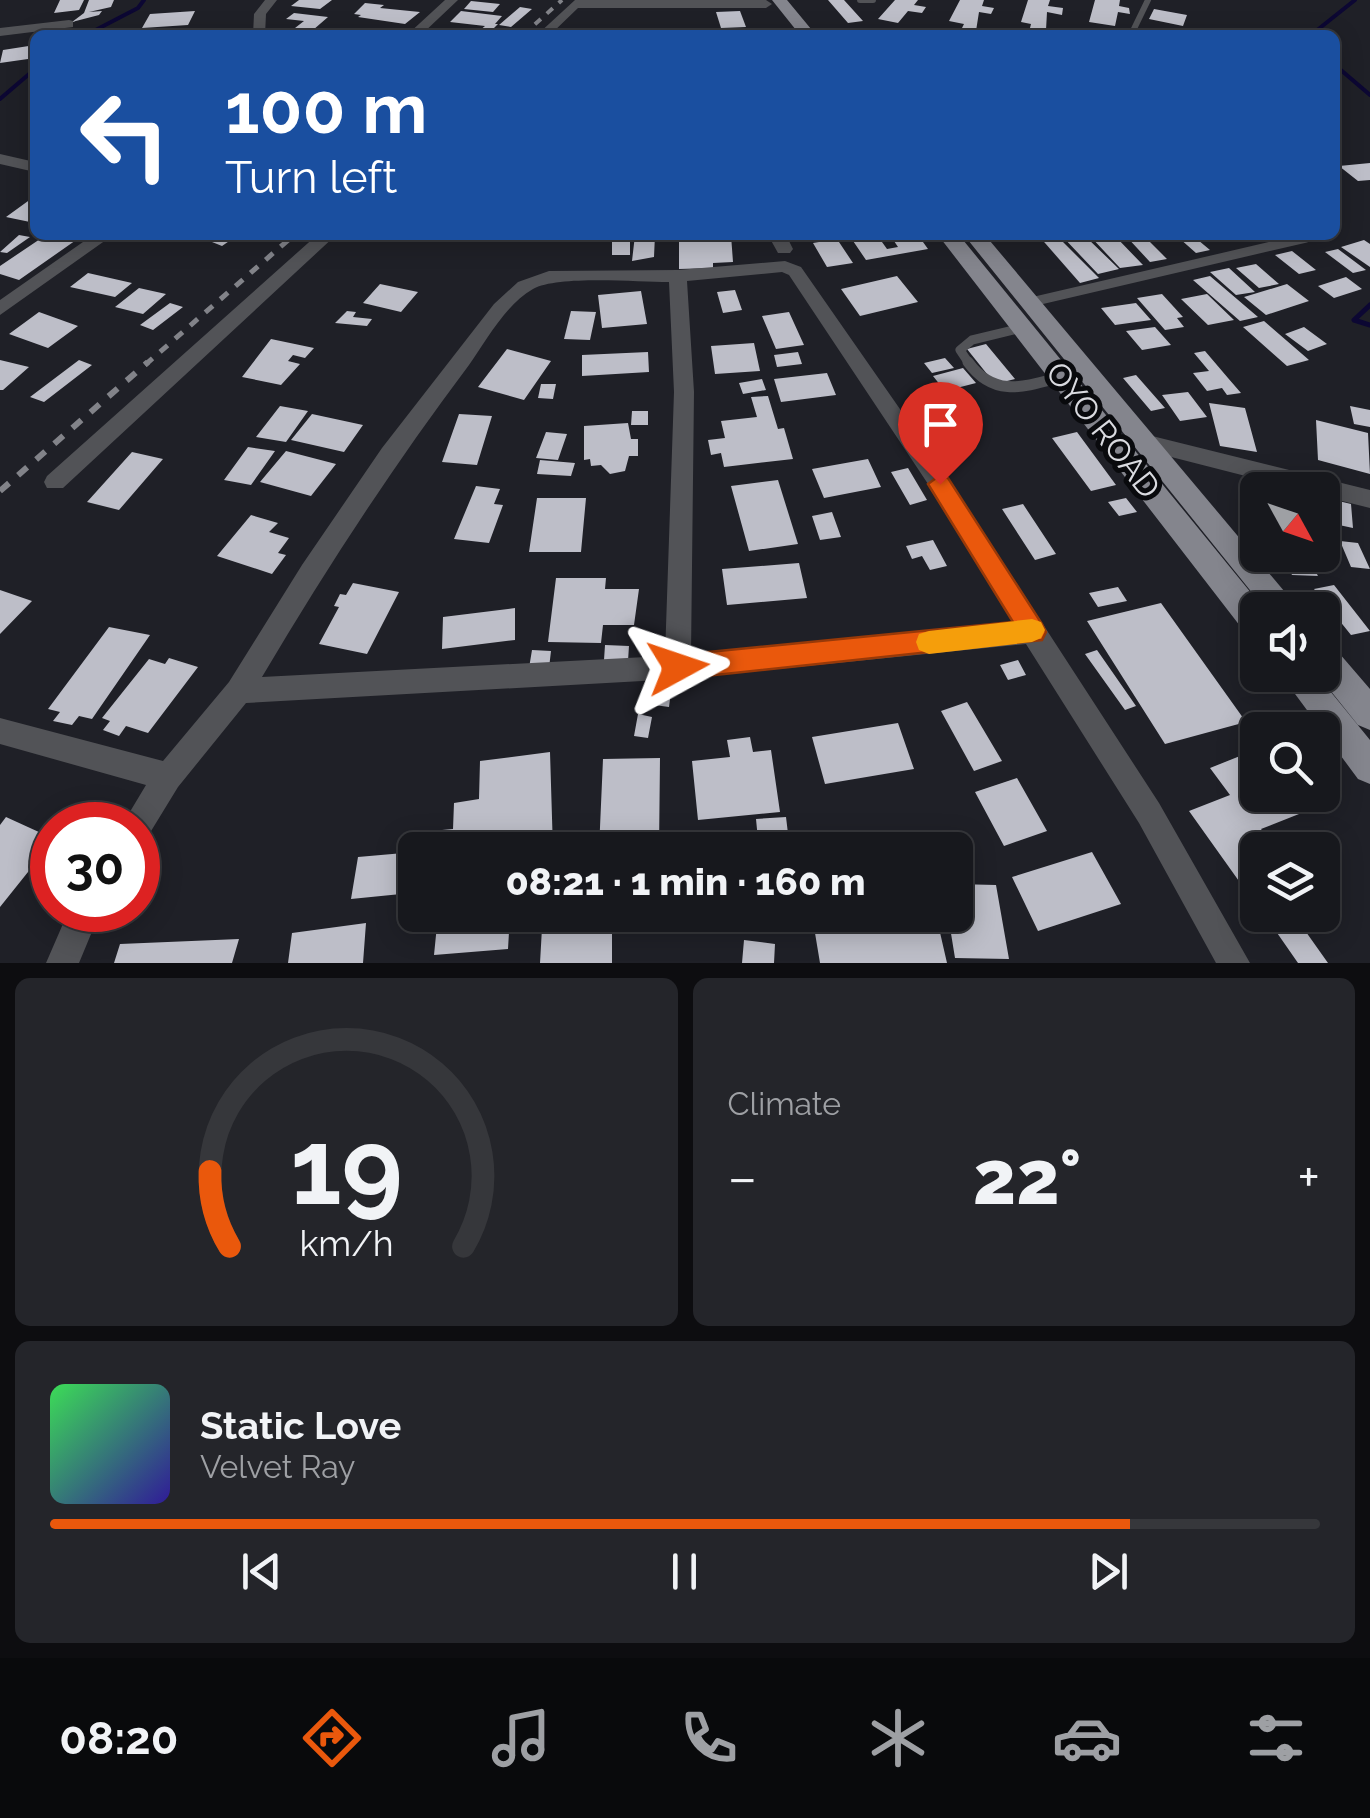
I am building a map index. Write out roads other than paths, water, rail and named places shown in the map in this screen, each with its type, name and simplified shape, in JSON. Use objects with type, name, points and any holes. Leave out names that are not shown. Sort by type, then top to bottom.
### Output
[{"type":"main road","points":[[769,1],[787,30]]},
{"type":"main road","points":[[769,1],[802,30]]},
{"type":"main road","name":"OYO ROAD","points":[[953,240],[1144,442],[1269,592]]},
{"type":"main road","name":"OYO ROAD","points":[[977,240],[1060,377],[1240,603]]},
{"type":"main road","points":[[1340,678],[1370,714]]},
{"type":"main road","points":[[1310,692],[1370,768]]},
{"type":"street","points":[[258,30],[260,14],[271,0]]},
{"type":"street","points":[[419,30],[452,0]]},
{"type":"street","points":[[548,30],[574,4],[769,1]]},
{"type":"street","points":[[0,32],[69,24]]},
{"type":"street","points":[[0,159],[30,167]]},
{"type":"street","points":[[0,309],[97,240]]},
{"type":"street","points":[[56,482],[322,240]]},
{"type":"street","points":[[152,802],[239,691],[390,454],[501,308],[524,286],[576,274],[678,276],[786,266],[795,270],[940,484],[1148,814],[1234,963]]},
{"type":"street","points":[[678,276],[684,392],[678,667]]},
{"type":"street","points":[[1144,442],[1370,499]]},
{"type":"street","points":[[239,691],[678,667],[1033,632]]},
{"type":"street","points":[[0,731],[168,777]]},
{"type":"street","points":[[62,963],[75,932]]},
{"type":"lane","points":[[720,0],[742,0]]},
{"type":"lane","points":[[860,0],[873,0]]},
{"type":"lane","points":[[1134,30],[1148,0]]},
{"type":"lane","points":[[1060,377],[998,390],[987,386],[960,350],[972,340],[1024,315],[1299,240]]},
{"type":"waterway","points":[[96,30],[138,8],[144,0]]},
{"type":"waterway","points":[[1317,30],[1355,0]]},
{"type":"waterway","points":[[1340,69],[1370,95]]},
{"type":"waterway","points":[[0,99],[30,73]]},
{"type":"waterway","points":[[1370,305],[1354,320],[1370,325]]},
{"type":"railway","points":[[529,30],[562,0]]},
{"type":"railway","points":[[145,365],[288,240]]},
{"type":"railway","points":[[0,491],[148,362]]}]
